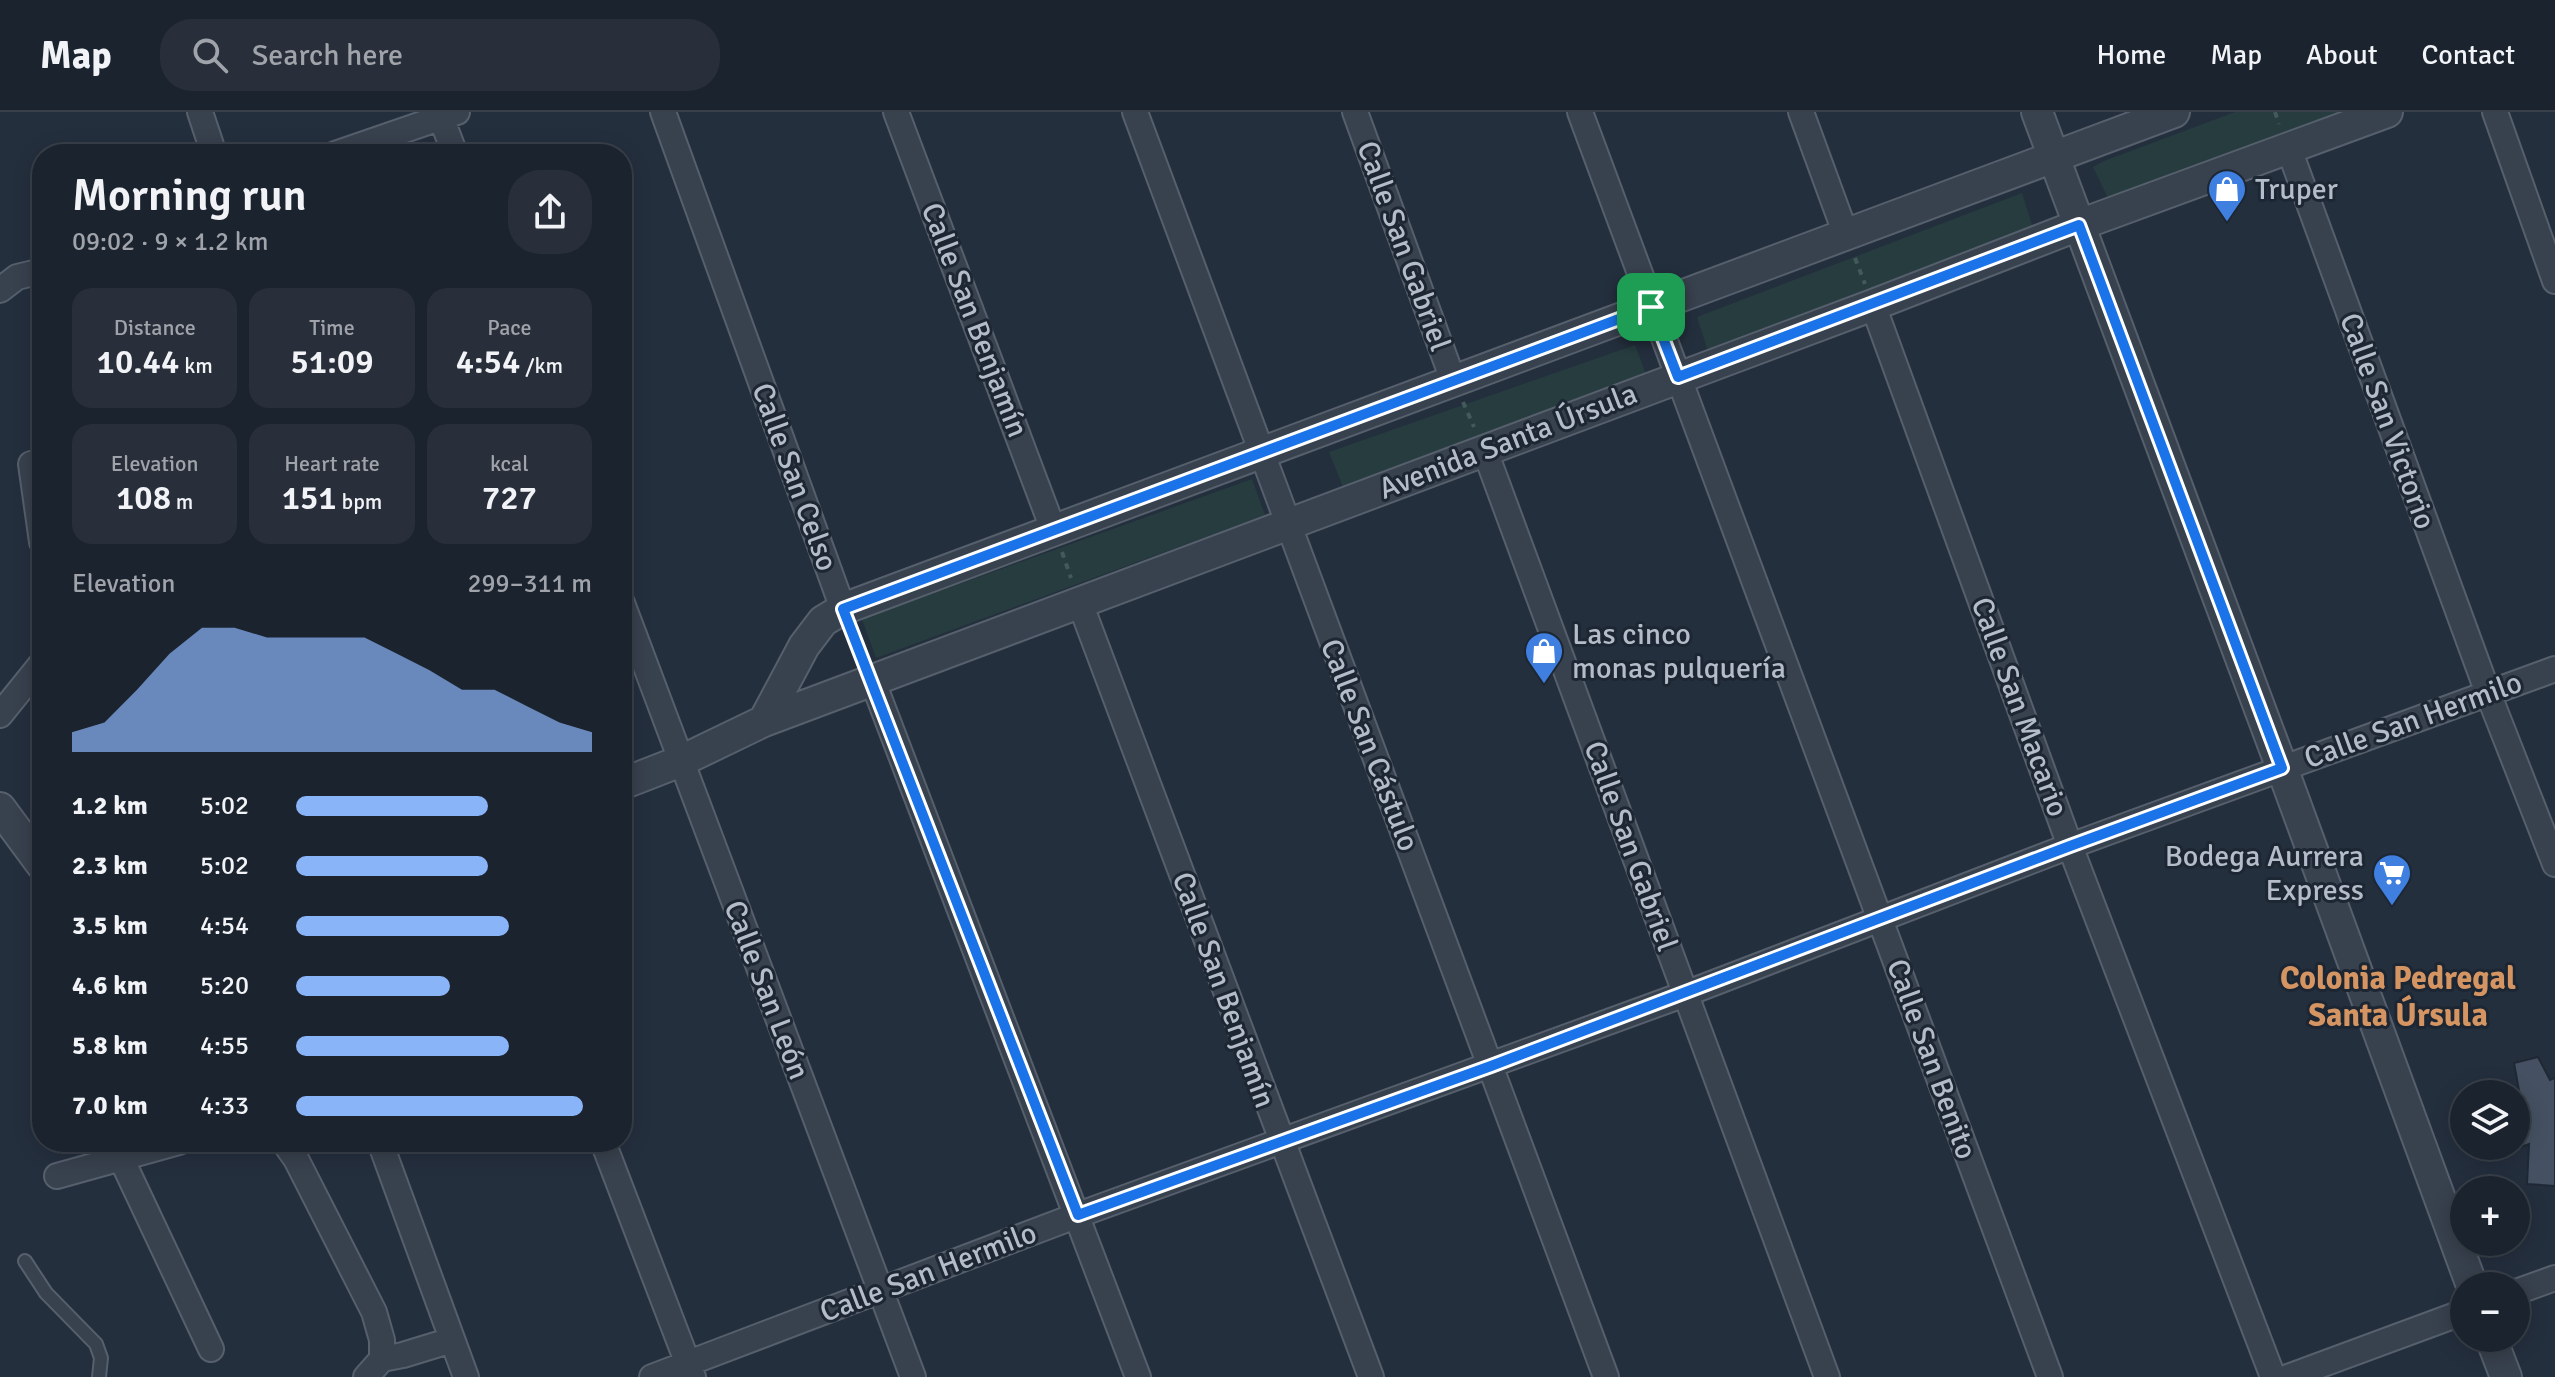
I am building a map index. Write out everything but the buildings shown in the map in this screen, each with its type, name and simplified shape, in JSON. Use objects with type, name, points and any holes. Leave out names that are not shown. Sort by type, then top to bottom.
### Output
[{"type":"street","points":[[200,112],[211,144]]},
{"type":"street","name":"Calle San Celso","points":[[663,112],[843,609]]},
{"type":"street","name":"Calle San Benjamín","points":[[896,112],[1053,529]]},
{"type":"street","name":"Calle San Cástulo","points":[[1135,112],[1606,1377]]},
{"type":"street","name":"Calle San Gabriel","points":[[1355,112],[1453,380]]},
{"type":"street","name":"Calle San Benito","points":[[1580,112],[2050,1377]]},
{"type":"street","points":[[1801,112],[1846,235]]},
{"type":"street","points":[[2037,112],[2467,1272]]},
{"type":"street","points":[[764,721],[804,646],[823,621],[843,609],[2174,112]]},
{"type":"street","name":"Avenida Santa Úrsula","points":[[632,780],[681,761],[764,721],[2079,225],[2387,112]]},
{"type":"street","points":[[2495,112],[2555,281]]},
{"type":"street","points":[[363,144],[446,114],[453,144]]},
{"type":"street","name":"Calle San Victorio","points":[[2289,149],[2488,693],[2555,864]]},
{"type":"street","points":[[0,290],[17,277],[32,273]]},
{"type":"street","name":"Calle San Macario","points":[[1873,305],[2070,846],[2273,1377]]},
{"type":"street","name":"Calle San Gabriel","points":[[1485,451],[1827,1377]]},
{"type":"street","points":[[31,464],[32,471]]},
{"type":"street","name":"Calle San Benjamín","points":[[1080,603],[1371,1377]]},
{"type":"street","name":"Calle San León","points":[[632,630],[913,1377]]},
{"type":"street","name":"Calle San Hermilo","points":[[652,1377],[691,1370],[880,1290],[1078,1215],[1491,1066],[2070,846],[2555,669]]},
{"type":"street","points":[[0,715],[32,675]]},
{"type":"street","points":[[873,682],[1138,1377]]},
{"type":"street","points":[[0,808],[32,851]]},
{"type":"street","points":[[57,1176],[143,1152]]},
{"type":"street","points":[[291,1152],[374,1312],[382,1340],[382,1359]]},
{"type":"street","points":[[384,1152],[466,1377]]},
{"type":"street","points":[[607,1152],[691,1370]]},
{"type":"street","points":[[121,1158],[211,1349]]},
{"type":"street","points":[[2530,1287],[2555,1278]]},
{"type":"street","points":[[2288,1377],[2450,1317]]},
{"type":"street","points":[[366,1377],[382,1359],[452,1340]]},
{"type":"street","points":[[2496,1352],[2506,1377]]},
{"type":"lane","points":[[25,1261],[46,1293],[96,1344],[101,1358],[99,1377]]},
{"type":"path","points":[[1846,235],[1873,305]]},
{"type":"path","points":[[1453,380],[1485,451]]},
{"type":"path","points":[[1053,529],[1080,603]]},
{"type":"path","name":"Calle San Celso","points":[[843,609],[873,682]]},
{"type":"green space","points":[[2235,112],[2338,112],[2108,198],[2093,167]]},
{"type":"green space","points":[[2022,193],[2033,228],[1708,351],[1697,317]]},
{"type":"green space","points":[[1635,345],[1647,377],[1343,487],[1329,452]]},
{"type":"green space","points":[[1252,479],[1265,515],[876,658],[862,619]]},
{"type":"place","name":"Truper","points":[[2227,223]]},
{"type":"place","name":"Las cinco monas pulquería","points":[[1544,685]]},
{"type":"place","name":"Bodega Aurrera Express","points":[[2392,907]]},
{"type":"district","name":"Colonia Pedregal Santa Úrsula","points":[[2398,996]]},
{"type":"route","points":[[2079,225],[2282,768],[1685,994],[1078,1215],[843,609],[1651,307],[1678,377],[2079,225]]}]
